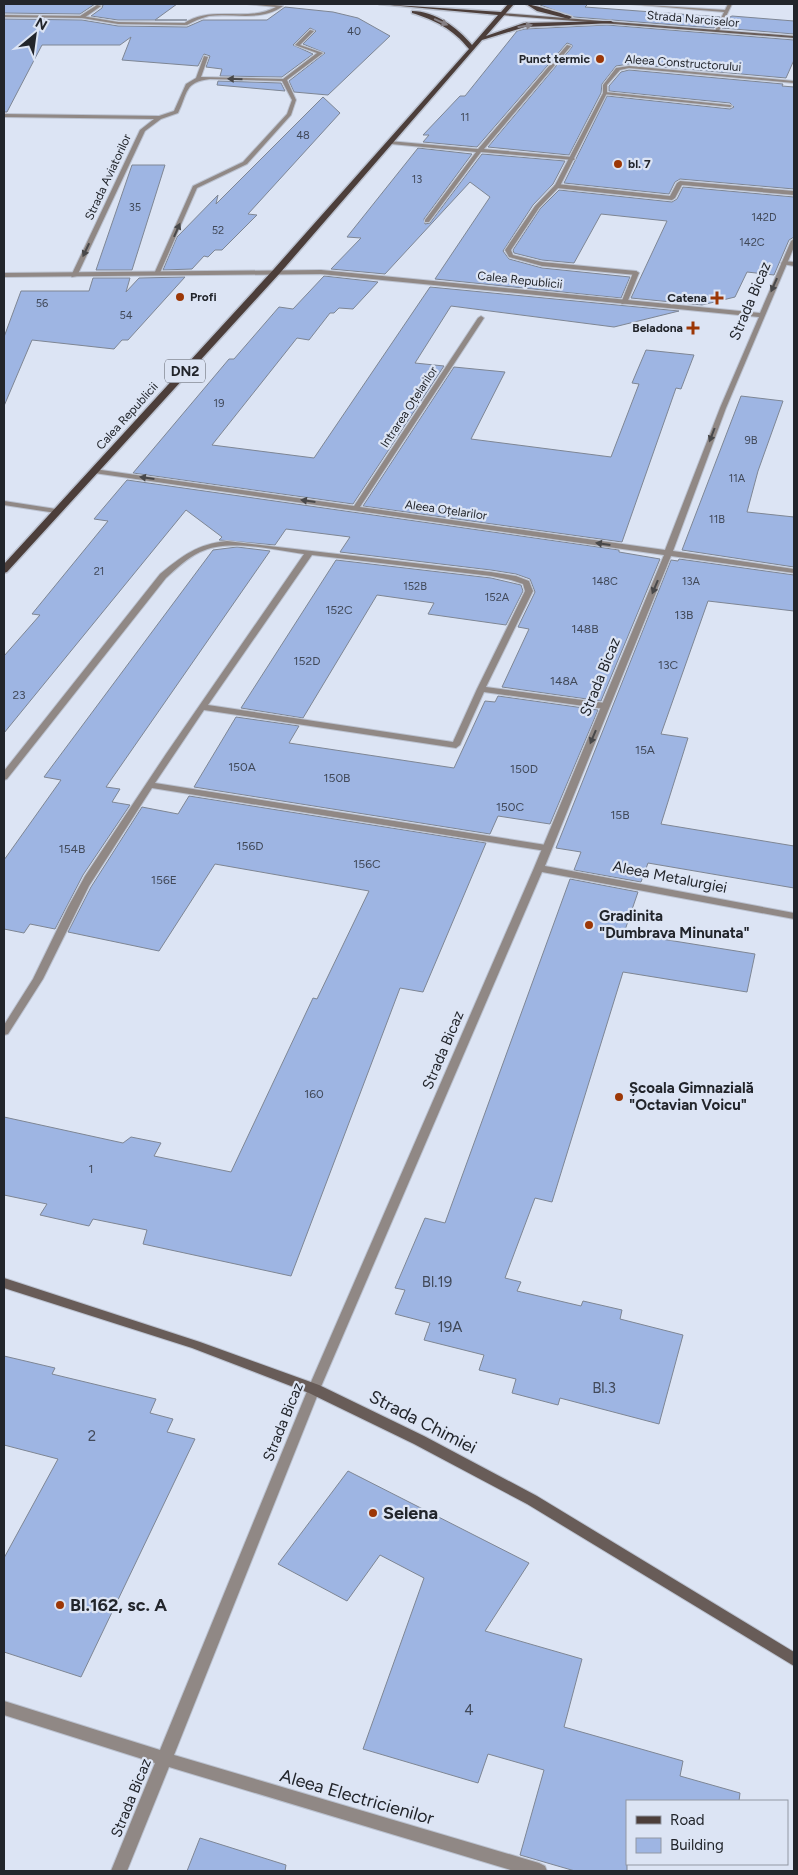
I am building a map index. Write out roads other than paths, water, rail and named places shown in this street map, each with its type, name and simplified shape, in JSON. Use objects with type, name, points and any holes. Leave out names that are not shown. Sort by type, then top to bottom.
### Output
[{"type":"main road","points":[[378,4],[412,11],[448,24],[460,33],[472,49]]},
{"type":"main road","name":"Strada Narciselor","points":[[382,4],[794,37]]},
{"type":"main road","name":"Calea Republicii","points":[[4,570],[276,271],[511,4]]},
{"type":"main road","points":[[529,4],[551,14],[611,23]]},
{"type":"main road","points":[[479,41],[496,33],[524,25],[611,23]]},
{"type":"main road","name":"Strada Chimiei","points":[[4,1283],[196,1345],[314,1389],[419,1440],[532,1500],[794,1660]]},
{"type":"street","points":[[4,16],[82,17],[118,23],[186,24],[194,17],[216,14],[272,13],[280,6],[249,4]]},
{"type":"street","points":[[630,4],[726,11]]},
{"type":"street","points":[[717,31],[730,4]]},
{"type":"street","points":[[82,17],[99,6]]},
{"type":"street","points":[[206,57],[198,79],[284,80],[320,53],[297,45],[312,31]]},
{"type":"street","points":[[427,222],[480,150],[568,46]]},
{"type":"street","name":"Aleea Constructorului","points":[[624,303],[636,273],[529,262],[511,256],[508,250],[537,207],[557,186],[605,93],[605,85],[621,68],[794,82]]},
{"type":"street","name":"Strada Aviatorilor","points":[[74,276],[143,130],[160,118],[176,112],[188,84],[198,79]]},
{"type":"street","points":[[157,274],[195,187],[245,163],[289,114],[294,100],[284,80]]},
{"type":"street","points":[[605,93],[730,106]]},
{"type":"street","points":[[4,115],[160,118]]},
{"type":"street","points":[[391,142],[572,159]]},
{"type":"street","points":[[557,186],[672,198],[680,182],[794,193]]},
{"type":"street","name":"Strada Bicaz","points":[[119,1871],[314,1389],[539,868],[668,553],[723,408],[761,315],[789,263],[794,241]]},
{"type":"street","points":[[4,275],[74,276],[276,271]]},
{"type":"street","name":"Calea Republicii","points":[[276,271],[330,273],[761,315]]},
{"type":"street","name":"Intrarea Oțelarilor","points":[[356,508],[481,318]]},
{"type":"street","name":"Aleea Oțelarilor","points":[[94,471],[794,571]]},
{"type":"street","points":[[4,503],[56,511]]},
{"type":"street","points":[[4,777],[163,576],[193,550],[210,544],[224,542],[491,574],[514,578],[526,583],[529,591],[525,603],[456,745],[203,707]]},
{"type":"street","points":[[4,1032],[38,978],[67,916],[89,878],[149,785],[309,553]]},
{"type":"street","points":[[482,689],[605,706]]},
{"type":"street","points":[[149,785],[546,848]]},
{"type":"street","name":"Aleea Metalurgiei","points":[[539,868],[794,916]]},
{"type":"street","name":"Aleea Electricienilor","points":[[4,1708],[539,1871]]},
{"type":"place","name":"Punct termic","points":[[600,59]]},
{"type":"place","name":"bl. 7","points":[[618,164]]},
{"type":"place","name":"Profi","points":[[180,297]]},
{"type":"place","name":"Catena","points":[[717,298]]},
{"type":"place","name":"Beladona","points":[[693,328]]},
{"type":"place","name":"Gradinita \"Dumbrava Minunata\"","points":[[589,925]]},
{"type":"place","name":"Școala Gimnazială \"Octavian Voicu\"","points":[[619,1097]]},
{"type":"place","name":"Selena","points":[[373,1513]]},
{"type":"place","name":"Bl.162, sc. A","points":[[60,1605]]}]
